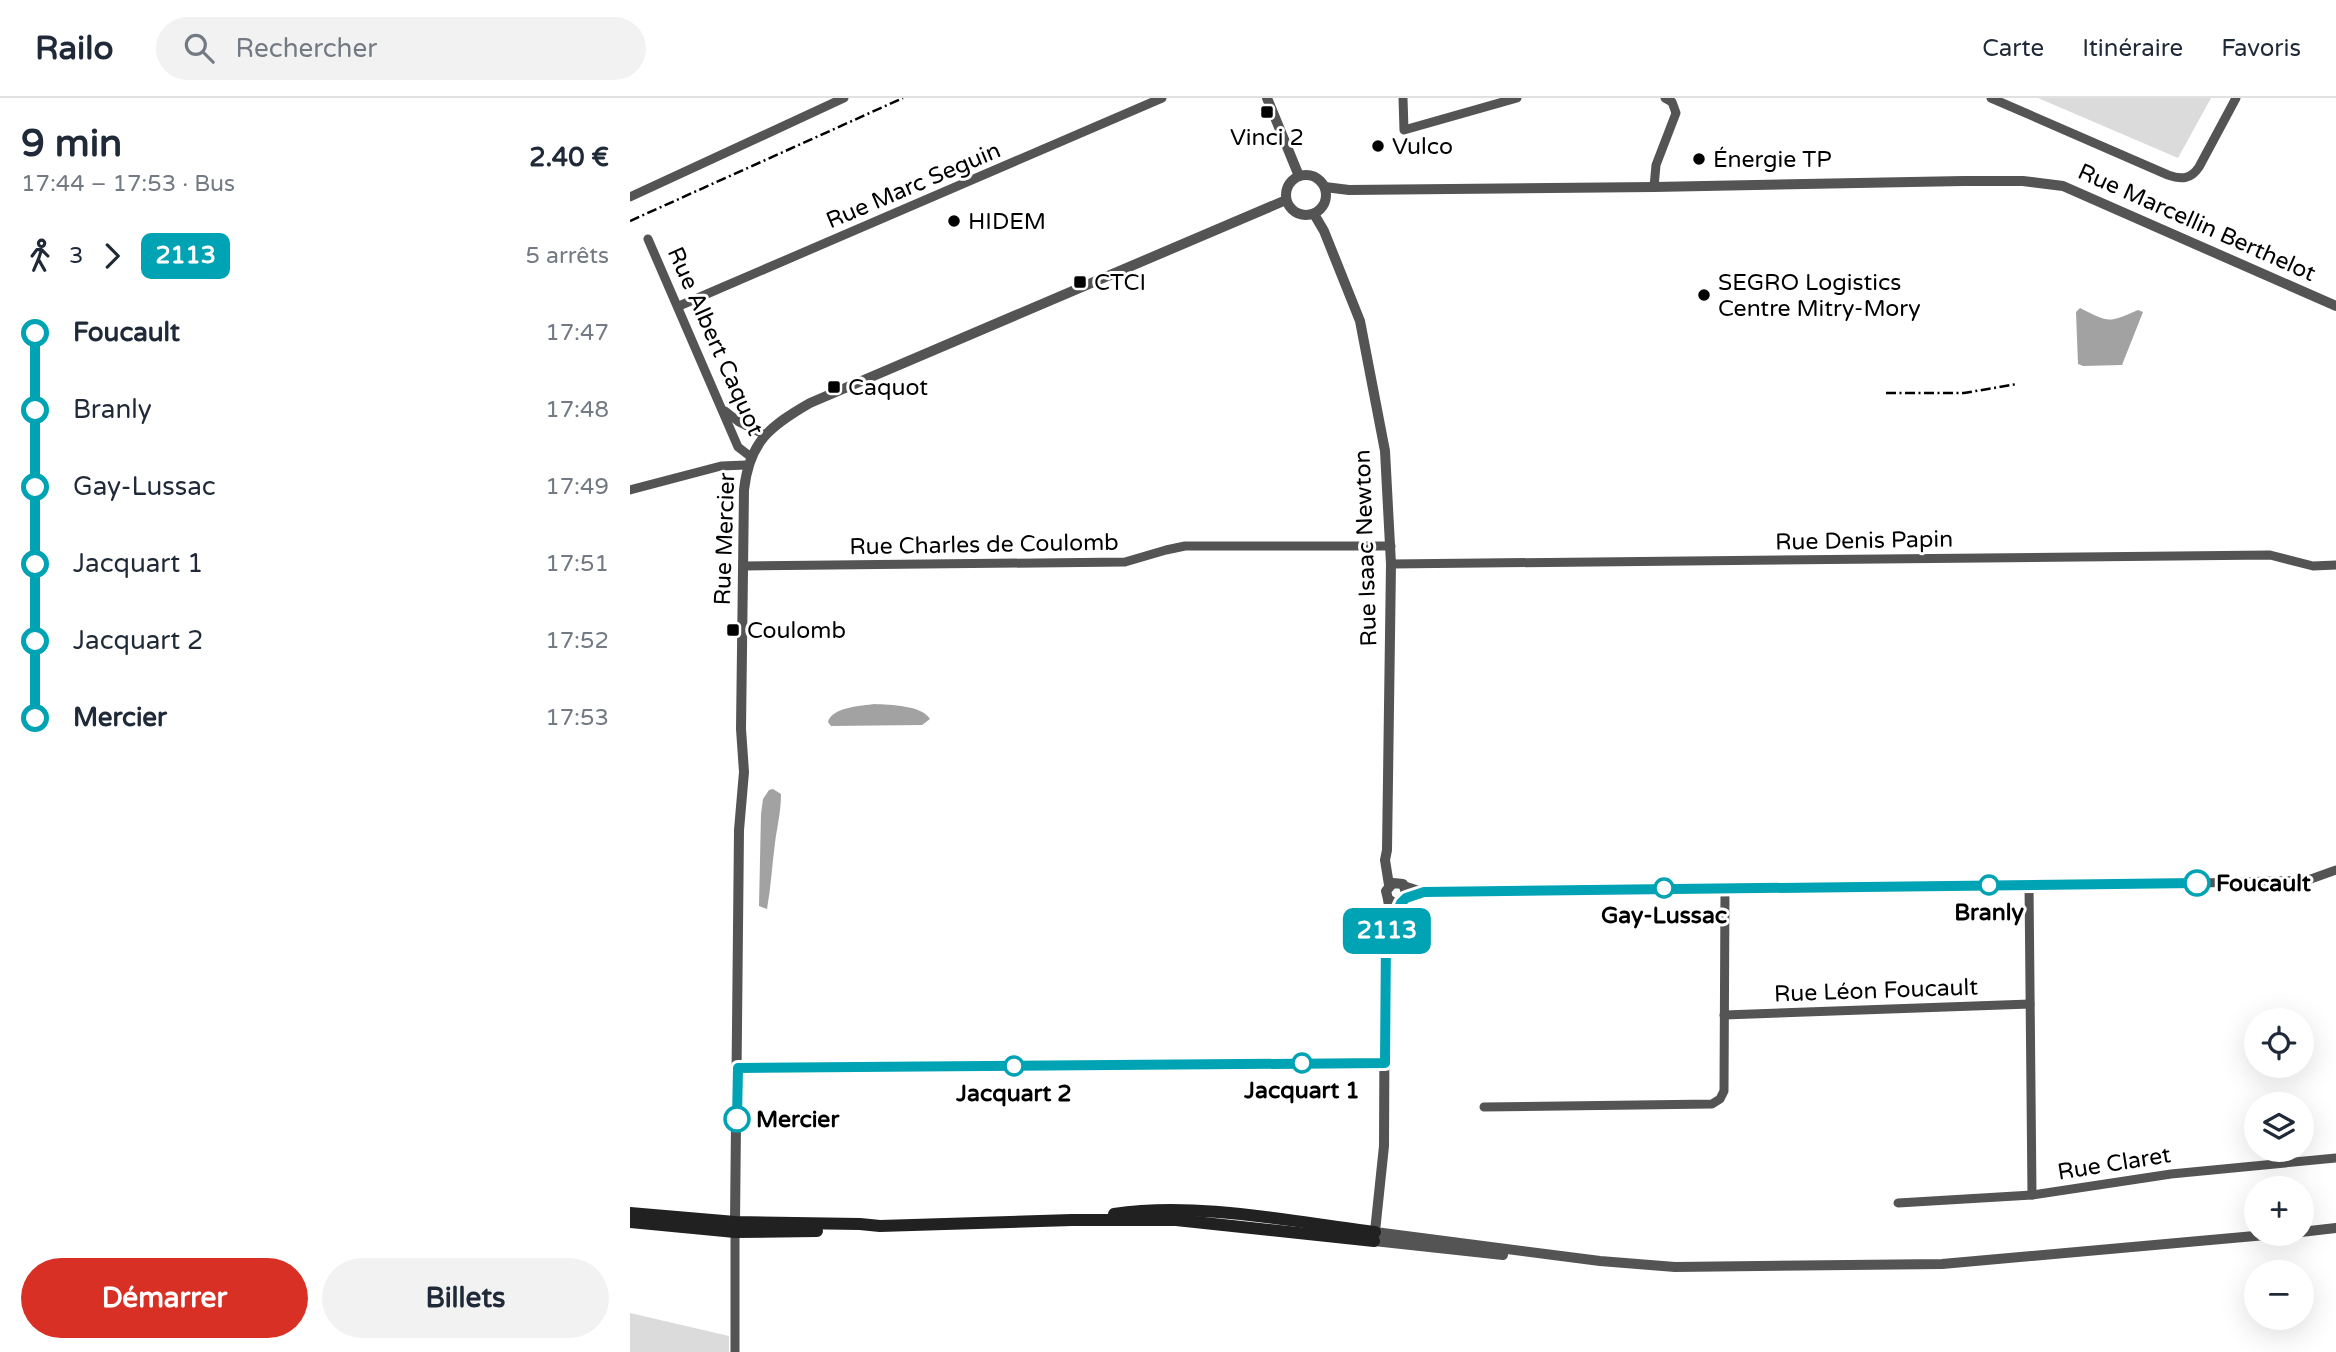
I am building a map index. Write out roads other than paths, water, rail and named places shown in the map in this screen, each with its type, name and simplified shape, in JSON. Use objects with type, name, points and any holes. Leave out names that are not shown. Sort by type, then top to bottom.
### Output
[{"type":"main road","points":[[630,1222],[833,1231],[880,1226],[1072,1220],[1135,1210],[1174,1210],[1223,1213],[1375,1237]]},
{"type":"main road","points":[[630,1213],[735,1227]]},
{"type":"street","points":[[630,197],[844,98]]},
{"type":"street","name":"Rue Marc Seguin","points":[[679,306],[1162,98]]},
{"type":"street","points":[[1267,98],[1299,176]]},
{"type":"street","points":[[1404,98],[1404,130],[1517,98]]},
{"type":"street","points":[[1654,187],[1656,165],[1676,113],[1672,102],[1665,98]]},
{"type":"street","points":[[1991,98],[2179,178],[2191,176],[2199,167],[2236,98]]},
{"type":"street","points":[[1299,176],[1316,177],[1325,187],[1326,200],[1320,211],[1314,214],[1300,215],[1286,200],[1287,187],[1299,176]]},
{"type":"street","name":"Rue Marcellin Berthelot","points":[[1325,187],[1349,190],[2044,182],[2063,186],[2336,306]]},
{"type":"street","name":"Rue Mercier","points":[[735,1227],[739,830],[744,772],[741,718],[744,490],[748,461],[765,435],[784,418],[810,403],[1286,200]]},
{"type":"street","name":"Rue Isaac Newton","points":[[1314,214],[1324,231],[1360,321],[1385,451],[1391,546],[1385,860],[1389,885]]},
{"type":"street","name":"Rue Albert Caquot","points":[[648,239],[738,447],[748,461]]},
{"type":"street","points":[[721,408],[739,422],[765,435]]},
{"type":"street","points":[[630,490],[748,461]]},
{"type":"street","name":"Rue Charles de Coulomb","points":[[744,566],[1125,562],[1185,546],[1391,546]]},
{"type":"street","name":"Rue Denis Papin","points":[[1391,564],[2270,555],[2313,566],[2336,565]]},
{"type":"street","name":"Rue Isaac Newton","points":[[1387,850],[1404,885]]},
{"type":"street","points":[[2244,1237],[1941,1264],[1675,1267],[1375,1237],[1384,1146],[1386,891],[1389,885],[1395,882],[1424,892],[2288,881],[2308,880],[2336,870]]},
{"type":"street","points":[[2029,884],[2032,1195]]},
{"type":"street","points":[[1386,935],[1407,891],[1404,885]]},
{"type":"street","points":[[1484,1107],[1712,1104],[1720,1099],[1724,1090],[1725,888]]},
{"type":"street","points":[[1388,899],[1394,903],[1424,892]]},
{"type":"street","name":"Rue Léon Foucault","points":[[1724,1015],[2030,1004]]},
{"type":"street","points":[[738,1068],[1385,1063]]},
{"type":"street","name":"Rue Claret","points":[[1898,1203],[2032,1195],[2171,1174],[2336,1158]]},
{"type":"street","points":[[735,1227],[735,1352]]},
{"type":"street","points":[[2314,1230],[2336,1228]]},
{"type":"railway","points":[[630,221],[903,98]]},
{"type":"railway","points":[[1886,393],[1964,393],[2017,384]]},
{"type":"place","name":"Vinci 2","points":[[1267,112]]},
{"type":"place","name":"Vulco","points":[[1378,146]]},
{"type":"place","name":"Énergie TP","points":[[1699,159]]},
{"type":"place","name":"HIDEM","points":[[954,221]]},
{"type":"place","name":"CTCI","points":[[1080,282]]},
{"type":"place","name":"SEGRO Logistics Centre Mitry-Mory","points":[[1704,295]]},
{"type":"place","name":"Caquot","points":[[834,387]]},
{"type":"place","name":"Coulomb","points":[[733,630]]},
{"type":"place","name":"Foucault","points":[[2197,883]]},
{"type":"place","name":"Branly","points":[[1989,885]]},
{"type":"place","name":"Gay-Lussac","points":[[1664,888]]},
{"type":"place","name":"Jacquart 1","points":[[1302,1063]]},
{"type":"place","name":"Jacquart 2","points":[[1014,1066]]},
{"type":"place","name":"Mercier","points":[[737,1119]]}]
